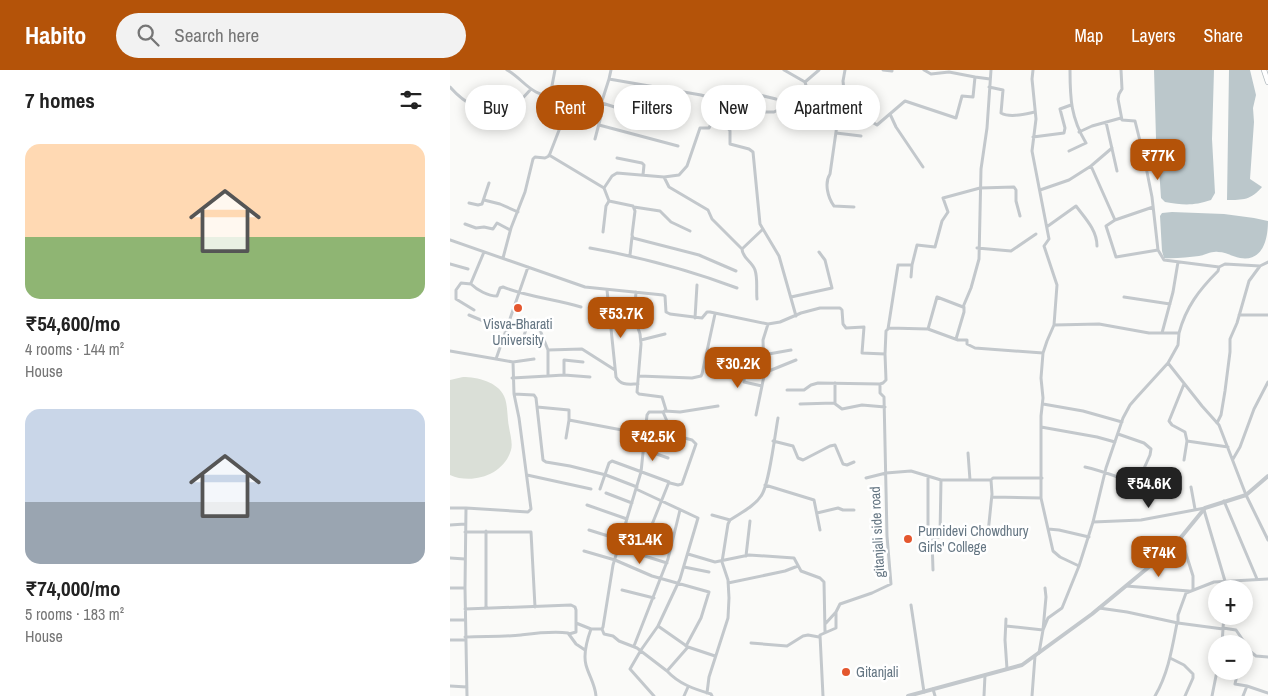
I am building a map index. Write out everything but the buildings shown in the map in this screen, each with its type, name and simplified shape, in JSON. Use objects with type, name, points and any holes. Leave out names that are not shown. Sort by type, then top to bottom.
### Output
[{"type":"main road","points":[[1264,70],[1268,82]]},
{"type":"street","points":[[507,70],[536,92]]},
{"type":"street","points":[[552,85],[555,70]]},
{"type":"street","points":[[604,95],[611,70]]},
{"type":"street","points":[[784,70],[805,82],[806,85]]},
{"type":"street","points":[[805,82],[819,70]]},
{"type":"street","points":[[843,85],[845,70]]},
{"type":"street","points":[[883,70],[892,70]]},
{"type":"street","points":[[924,70],[931,74],[949,72],[990,79]]},
{"type":"street","points":[[956,339],[964,312],[965,307],[963,307],[971,288],[979,259],[981,169],[987,128],[991,70]]},
{"type":"street","points":[[1033,70],[1032,79],[1036,118],[1032,151],[1050,239],[1044,246],[1057,285],[1054,325],[1043,353],[1041,378],[1043,404],[1041,427],[1041,498],[1053,551],[1060,557],[1079,566]]},
{"type":"street","points":[[1069,150],[1086,143],[1079,132],[1071,105],[1070,70]]},
{"type":"street","points":[[1121,70],[1122,89],[1118,99],[1122,120]]},
{"type":"street","points":[[880,122],[905,101],[956,118],[962,96],[973,98],[975,77]]},
{"type":"street","points":[[609,79],[701,95]]},
{"type":"street","points":[[450,87],[458,96],[473,107],[491,110],[508,109],[522,100],[531,89]]},
{"type":"street","points":[[989,87],[1003,90],[1002,113],[1008,116],[1035,112]]},
{"type":"street","points":[[766,97],[776,99]]},
{"type":"street","points":[[1033,138],[1064,133],[1065,128],[1060,109],[1071,105]]},
{"type":"street","points":[[890,114],[896,127],[923,167]]},
{"type":"street","points":[[1079,132],[1121,118],[1122,120],[1135,121],[1153,207],[1158,250],[1164,260],[1219,267],[1225,264],[1260,266]]},
{"type":"street","points":[[1106,122],[1117,171]]},
{"type":"street","points":[[604,126],[678,146]]},
{"type":"street","points":[[604,188],[614,174],[677,176],[687,166],[701,127]]},
{"type":"street","points":[[503,258],[510,230],[525,192],[533,159],[548,157],[559,130]]},
{"type":"street","points":[[595,139],[598,130]]},
{"type":"street","points":[[729,130],[730,144],[747,148],[753,152],[760,224],[779,256],[796,316]]},
{"type":"street","points":[[836,130],[830,174],[826,183],[834,206],[854,207]]},
{"type":"street","points":[[836,133],[862,136]]},
{"type":"street","points":[[1040,190],[1070,180],[1091,166],[1112,148]]},
{"type":"street","points":[[549,155],[604,188],[609,201],[603,232]]},
{"type":"street","points":[[617,158],[642,163],[644,165],[643,175]]},
{"type":"street","points":[[1091,166],[1115,220]]},
{"type":"street","points":[[664,176],[669,187],[708,210],[712,219],[742,249],[742,255],[753,265],[756,273],[757,299]]},
{"type":"street","points":[[469,203],[480,205],[484,200],[489,183]]},
{"type":"street","points":[[911,277],[917,245],[935,247],[942,222],[948,212],[943,198],[980,188],[1014,187],[1020,216]]},
{"type":"street","points":[[484,200],[500,204],[518,212]]},
{"type":"street","points":[[609,201],[660,211],[671,222],[690,231]]},
{"type":"street","points":[[1048,227],[1076,206],[1093,229],[1097,238],[1097,246]]},
{"type":"street","points":[[630,255],[634,207]]},
{"type":"street","points":[[1153,207],[1115,220],[1106,226],[1116,257],[1158,250]]},
{"type":"street","points":[[465,224],[476,228],[493,229],[498,223],[510,230]]},
{"type":"street","points":[[742,249],[763,229]]},
{"type":"street","points":[[978,248],[1011,252],[1036,234]]},
{"type":"street","points":[[632,237],[635,240],[699,255],[736,271]]},
{"type":"street","points":[[450,240],[579,285],[607,290],[663,294],[665,296],[666,312],[695,318],[702,318],[707,312],[768,324],[780,322],[820,308],[840,308],[846,328],[864,326],[862,353],[885,354],[886,332],[888,330],[898,265],[912,265]]},
{"type":"street","points":[[590,248],[630,255],[737,288]]},
{"type":"street","points":[[471,284],[484,252]]},
{"type":"street","points":[[791,297],[832,288],[826,260],[819,252]]},
{"type":"street","points":[[1162,333],[1178,262]]},
{"type":"street","points":[[1218,423],[1225,391],[1230,339],[1249,281],[1260,266],[1268,262]]},
{"type":"street","points":[[450,264],[468,269]]},
{"type":"street","points":[[496,359],[528,267]]},
{"type":"street","points":[[1043,630],[1048,618],[1062,608],[1079,566],[1089,537],[1105,472],[1122,422],[1130,406],[1150,381],[1168,364],[1178,345],[1183,318],[1191,302],[1218,271],[1219,267]]},
{"type":"street","points":[[474,310],[455,298],[459,285],[464,283],[471,284],[475,288],[493,296],[497,296],[501,287],[581,307]]},
{"type":"street","points":[[695,318],[697,285]]},
{"type":"street","points":[[607,290],[615,370],[618,382],[622,384],[638,384]]},
{"type":"street","points":[[600,489],[609,463],[612,461],[678,486],[682,484],[696,444],[692,440],[673,435],[664,412],[666,408],[662,397],[639,394],[640,334],[634,316],[636,292]]},
{"type":"street","points":[[928,329],[937,297],[963,307]]},
{"type":"street","points":[[1124,297],[1170,304]]},
{"type":"street","points":[[639,376],[692,378],[701,376],[715,314]]},
{"type":"street","points":[[1239,314],[1268,315]]},
{"type":"street","points":[[469,315],[507,331]]},
{"type":"street","points":[[510,323],[540,330],[548,350],[548,376]]},
{"type":"street","points":[[756,415],[764,373],[763,340],[768,324]]},
{"type":"street","points":[[1054,325],[1099,324],[1149,333],[1179,333]]},
{"type":"street","points":[[527,326],[523,339],[524,342],[533,344],[545,342]]},
{"type":"street","points":[[888,330],[928,329],[956,339],[967,340],[967,344],[975,348],[1043,353]]},
{"type":"street","points":[[640,340],[665,334]]},
{"type":"street","points":[[548,350],[582,349],[615,370]]},
{"type":"street","points":[[763,355],[791,350]]},
{"type":"street","points":[[450,351],[513,362],[534,359]]},
{"type":"street","name":"gitanjali side road","points":[[836,612],[840,604],[891,584],[887,536],[885,407],[884,396],[880,394],[880,384],[886,380],[885,354]]},
{"type":"street","points":[[564,375],[564,360],[583,362]]},
{"type":"street","points":[[764,373],[796,360]]},
{"type":"street","points":[[450,508],[520,512],[530,511],[531,509],[512,378],[513,362]]},
{"type":"street","points":[[1168,364],[1218,423],[1246,494],[1268,540]]},
{"type":"street","points":[[745,367],[744,382],[762,386]]},
{"type":"street","points":[[512,378],[564,375],[590,377]]},
{"type":"street","points":[[1232,460],[1240,447],[1254,410],[1268,382]]},
{"type":"street","points":[[787,390],[804,390],[811,384],[818,383],[880,384]]},
{"type":"street","points":[[835,383],[835,403]]},
{"type":"street","points":[[1184,384],[1169,421],[1172,425],[1185,432],[1187,441],[1184,460]]},
{"type":"street","points":[[514,394],[535,396],[544,460],[546,462],[606,475],[698,518],[678,584],[658,626],[640,650],[630,669],[654,696]]},
{"type":"street","points":[[800,404],[835,403],[842,409],[862,405],[885,407]]},
{"type":"street","points":[[1043,404],[1083,411],[1122,422]]},
{"type":"street","points":[[712,696],[688,687],[675,679],[640,650],[619,641],[613,636],[604,634],[602,629],[615,560],[641,472],[648,413],[680,412],[718,406]]},
{"type":"street","points":[[537,407],[567,410],[570,412],[566,438]]},
{"type":"street","points":[[712,515],[730,520],[761,496],[765,485],[778,418]]},
{"type":"street","points":[[569,420],[622,430],[628,443],[668,458]]},
{"type":"street","points":[[1041,427],[1115,442]]},
{"type":"street","points":[[1118,434],[1144,444],[1151,449],[1137,484]]},
{"type":"street","points":[[773,441],[793,446],[798,458],[803,460],[835,445],[843,464],[847,465],[854,462]]},
{"type":"street","points":[[1187,441],[1228,447]]},
{"type":"street","points":[[968,453],[970,480]]},
{"type":"street","points":[[1085,467],[1151,487]]},
{"type":"street","points":[[866,478],[886,473],[912,471],[941,480],[1042,478]]},
{"type":"street","points":[[527,475],[591,489]]},
{"type":"street","points":[[1093,522],[1141,520],[1204,508],[1246,494],[1268,476]]},
{"type":"street","points":[[928,477],[928,526]]},
{"type":"street","points":[[933,570],[932,540],[940,535],[941,480]]},
{"type":"street","points":[[988,533],[992,497],[991,480]]},
{"type":"street","points":[[626,524],[650,529],[670,483]]},
{"type":"street","points":[[765,485],[812,499],[815,503],[820,530]]},
{"type":"street","points":[[1191,487],[1195,510]]},
{"type":"street","points":[[606,493],[632,502]]},
{"type":"street","points":[[992,497],[1041,498]]},
{"type":"street","points":[[1224,502],[1257,579]]},
{"type":"street","points":[[587,505],[627,519]]},
{"type":"street","points":[[466,508],[464,588],[467,696]]},
{"type":"street","points":[[817,513],[838,508],[854,510]]},
{"type":"street","points":[[908,696],[1007,669],[1022,664],[1037,655],[1099,608],[1173,547],[1204,508]]},
{"type":"street","points":[[1204,508],[1226,580]]},
{"type":"street","points":[[634,646],[667,563],[674,542],[680,510]]},
{"type":"street","points":[[707,693],[715,656],[728,618],[728,582],[722,562],[730,520]]},
{"type":"street","points":[[746,556],[750,521]]},
{"type":"street","points":[[450,525],[465,524]]},
{"type":"street","points":[[1048,529],[1089,537]]},
{"type":"street","points":[[589,530],[621,540]]},
{"type":"street","points":[[486,531],[486,608]]},
{"type":"street","points":[[465,532],[532,533],[535,607]]},
{"type":"street","points":[[1181,538],[1193,576],[1191,590]]},
{"type":"street","points":[[619,548],[667,563]]},
{"type":"street","points":[[584,551],[615,560],[652,576],[709,592],[701,618],[687,646],[666,671]]},
{"type":"street","points":[[688,554],[711,562],[722,562],[746,556],[790,557],[795,559],[801,571],[820,578],[824,582],[825,632]]},
{"type":"street","points":[[450,558],[465,559]]},
{"type":"street","points":[[728,582],[785,571],[798,566]]},
{"type":"street","points":[[684,567],[709,572]]},
{"type":"street","points":[[1242,580],[1268,578]]},
{"type":"street","points":[[1155,696],[1162,683],[1170,658],[1182,600],[1186,593],[1208,584]]},
{"type":"street","points":[[1126,586],[1191,590]]},
{"type":"street","points":[[450,588],[464,588]]},
{"type":"street","points":[[1032,696],[1037,655],[1043,630],[1045,588]]},
{"type":"street","points":[[622,590],[654,598]]},
{"type":"street","points":[[911,605],[924,692]]},
{"type":"street","points":[[465,609],[573,606],[576,610],[576,632],[569,634]]},
{"type":"street","points":[[1099,608],[1177,623],[1223,629],[1223,635]]},
{"type":"street","points":[[825,623],[836,612]]},
{"type":"street","points":[[823,696],[819,637],[820,634],[836,628],[836,612]]},
{"type":"street","points":[[1006,619],[1007,669]]},
{"type":"street","points":[[450,620],[465,620]]},
{"type":"street","points":[[576,623],[591,629],[602,629]]},
{"type":"street","points":[[1223,625],[1223,628],[1236,630],[1238,635]]},
{"type":"street","points":[[658,626],[687,646],[715,656]]},
{"type":"street","points":[[1006,626],[1043,630]]},
{"type":"street","points":[[591,629],[585,650],[586,666],[594,682],[596,696]]},
{"type":"street","points":[[450,640],[564,632],[569,634],[576,644],[585,650]]},
{"type":"street","points":[[751,643],[787,646],[803,636],[819,637]]},
{"type":"street","points":[[1253,653],[1256,656],[1268,657]]},
{"type":"street","points":[[1170,658],[1184,665],[1193,674],[1185,696]]},
{"type":"street","points":[[984,696],[985,675]]},
{"type":"street","points":[[1212,696],[1215,680]]},
{"type":"street","points":[[1236,680],[1235,684],[1268,692]]},
{"type":"street","points":[[450,686],[467,687]]},
{"type":"street","points":[[1244,696],[1247,686]]},
{"type":"street","points":[[684,696],[688,687]]},
{"type":"street","points":[[933,689],[935,696]]},
{"type":"shaded area","points":[[1154,70],[1214,70],[1212,139],[1215,193],[1211,200],[1183,204],[1165,202],[1161,198],[1158,153],[1155,145]]},
{"type":"shaded area","points":[[1229,70],[1250,70],[1256,95],[1253,108],[1254,122],[1250,179],[1262,187],[1250,197],[1238,200],[1227,200]]},
{"type":"shaded area","points":[[1162,213],[1224,214],[1268,221],[1267,235],[1263,248],[1259,253],[1248,258],[1216,252],[1199,256],[1164,258],[1160,216]]},
{"type":"shaded area","points":[[463,377],[481,379],[501,391],[507,407],[512,441],[511,450],[502,466],[486,476],[468,479],[450,475],[450,380]]},
{"type":"place","name":"Visva-Bharati University","points":[[518,308]]},
{"type":"place","name":"Purnidevi Chowdhury Girls' College","points":[[908,539]]},
{"type":"place","name":"Gitanjali","points":[[846,672]]}]
